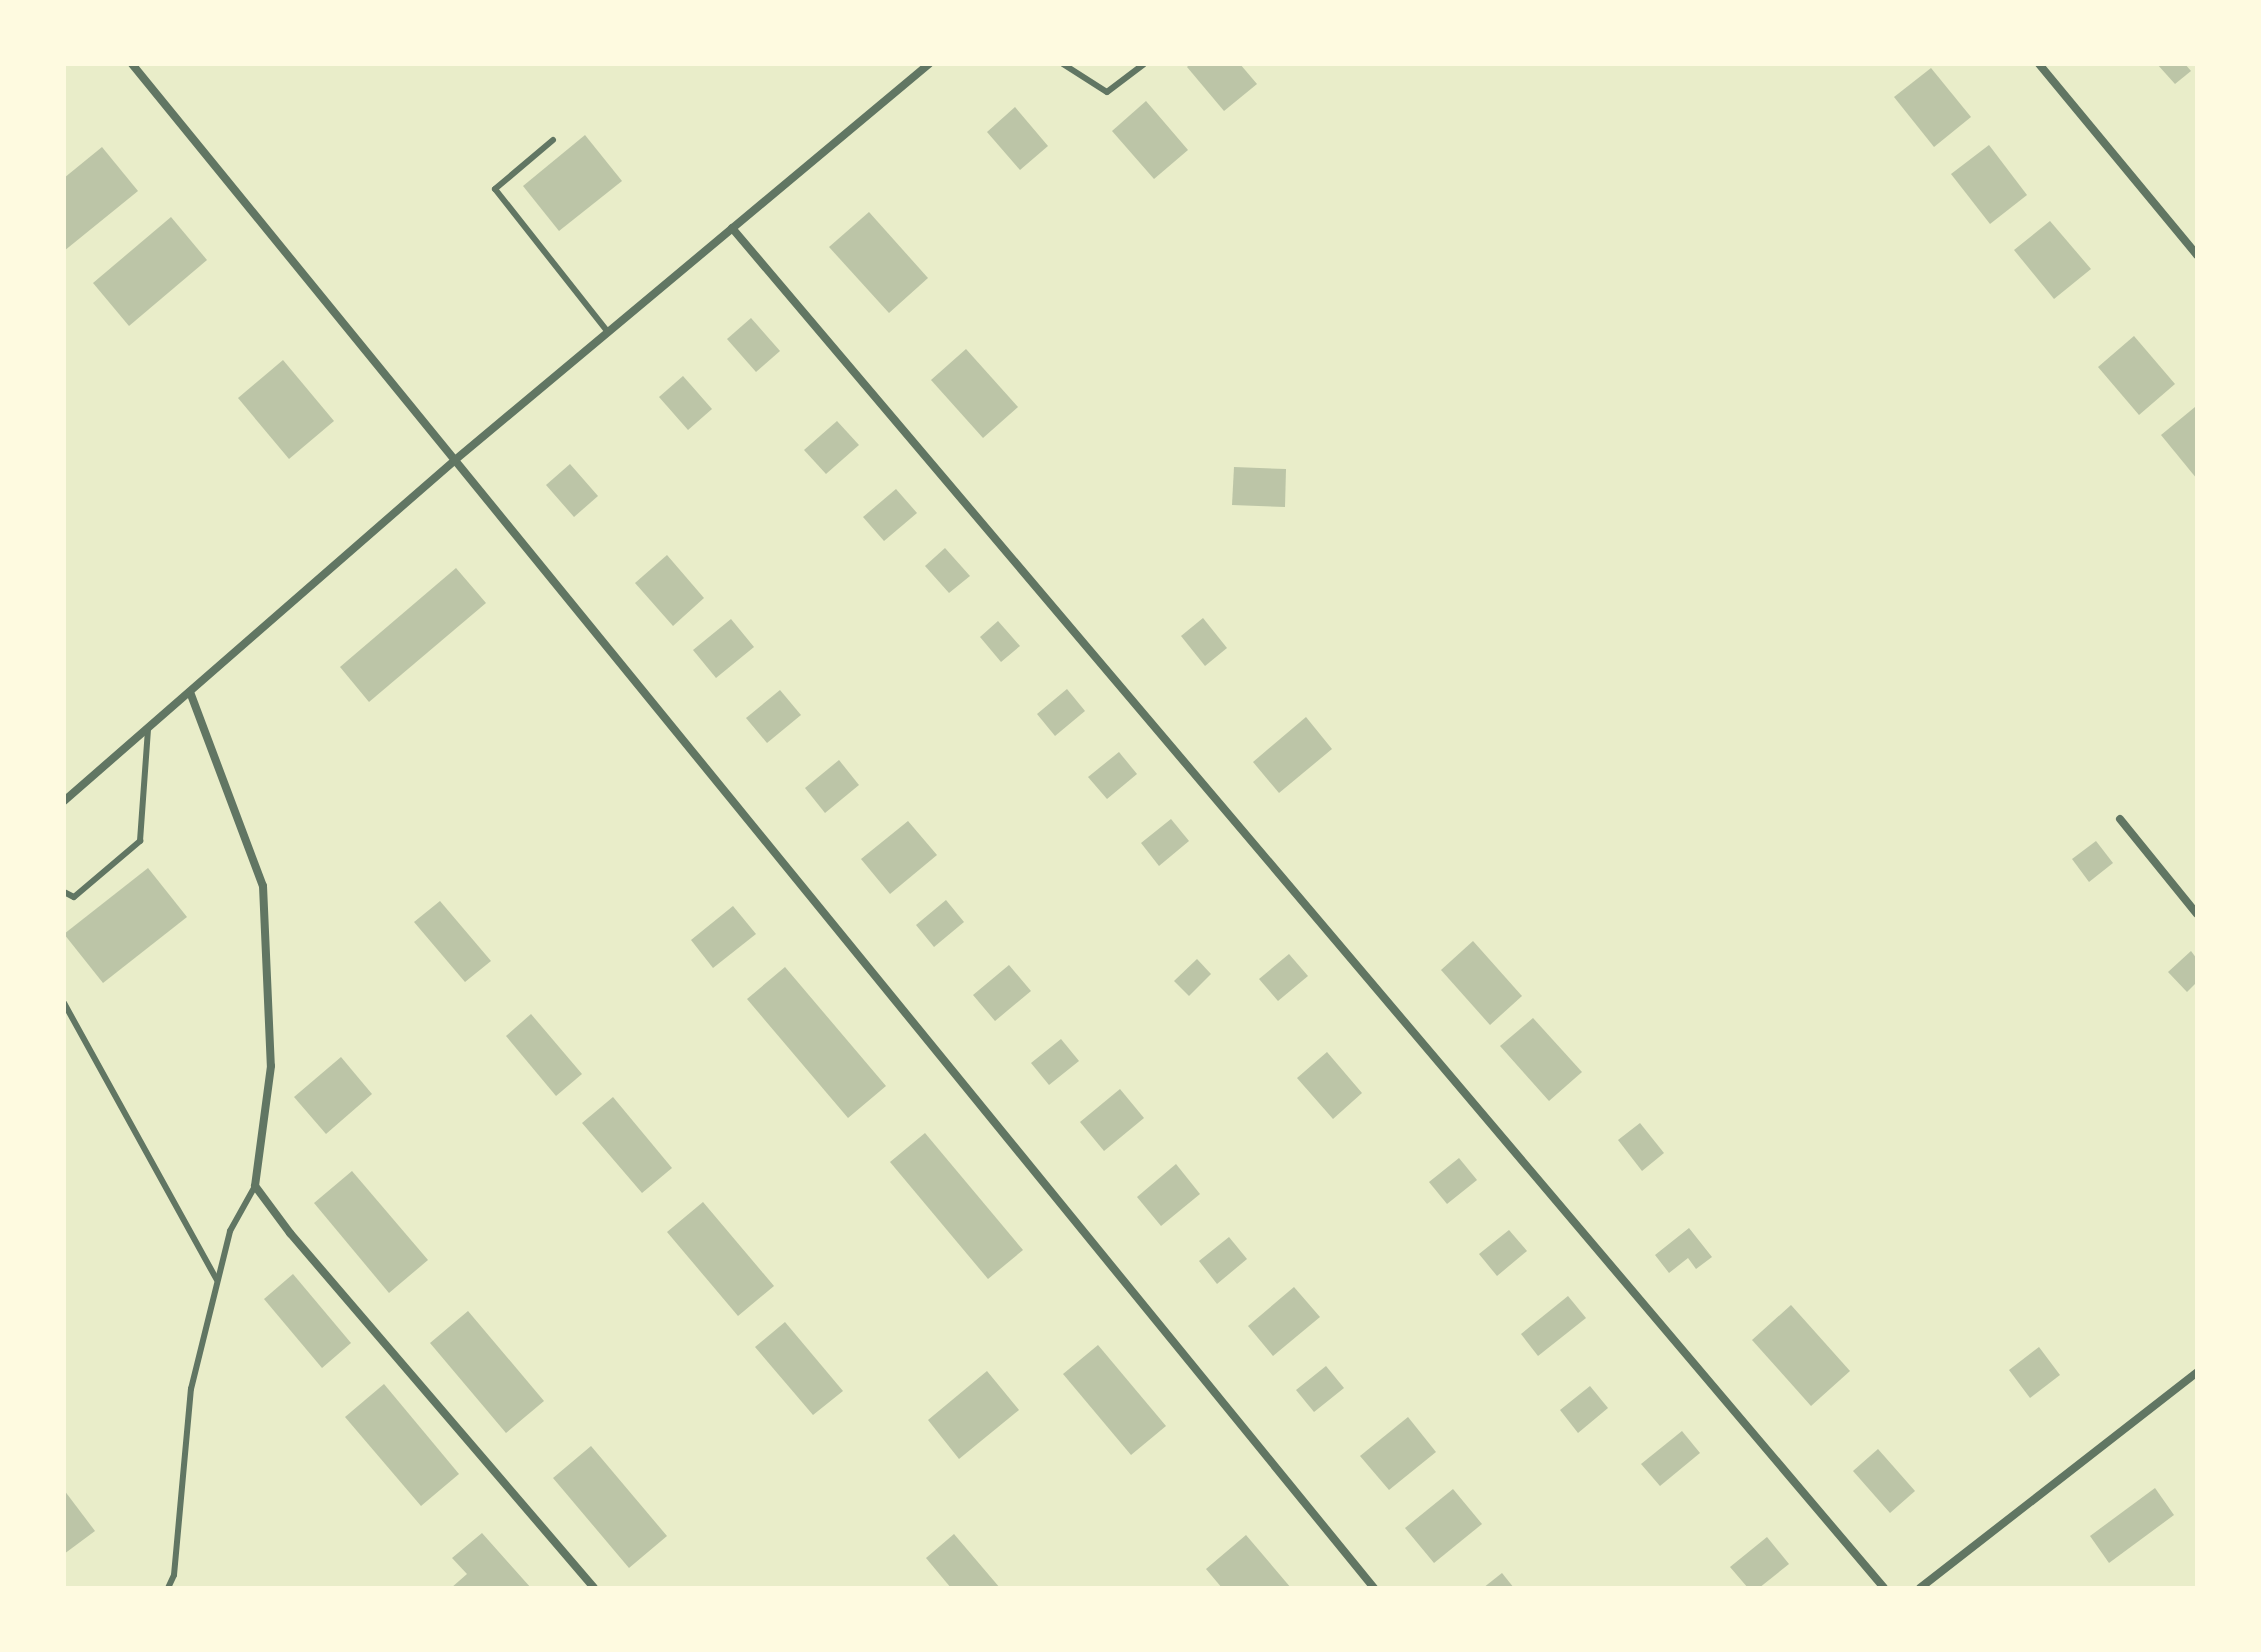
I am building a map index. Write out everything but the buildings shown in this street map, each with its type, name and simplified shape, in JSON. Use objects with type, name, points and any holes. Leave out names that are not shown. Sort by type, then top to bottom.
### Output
[{"type":"street","points":[[132,64],[1374,1588]]},
{"type":"street","points":[[64,801],[455,460],[929,64]]},
{"type":"street","points":[[2039,64],[2197,255]]},
{"type":"street","points":[[732,228],[1884,1588]]},
{"type":"street","points":[[190,692],[263,886],[271,1066],[255,1186],[290,1233],[594,1588]]},
{"type":"street","points":[[2120,819],[2197,914]]},
{"type":"street","points":[[1920,1588],[2197,1372]]},
{"type":"lane","points":[[1063,64],[1107,92],[1144,64]]},
{"type":"lane","points":[[553,140],[495,189],[608,332]]},
{"type":"lane","points":[[64,892],[74,897],[140,841],[148,729]]},
{"type":"lane","points":[[64,1003],[217,1281]]},
{"type":"lane","points":[[168,1588],[174,1575],[191,1389],[230,1231],[255,1186]]}]
